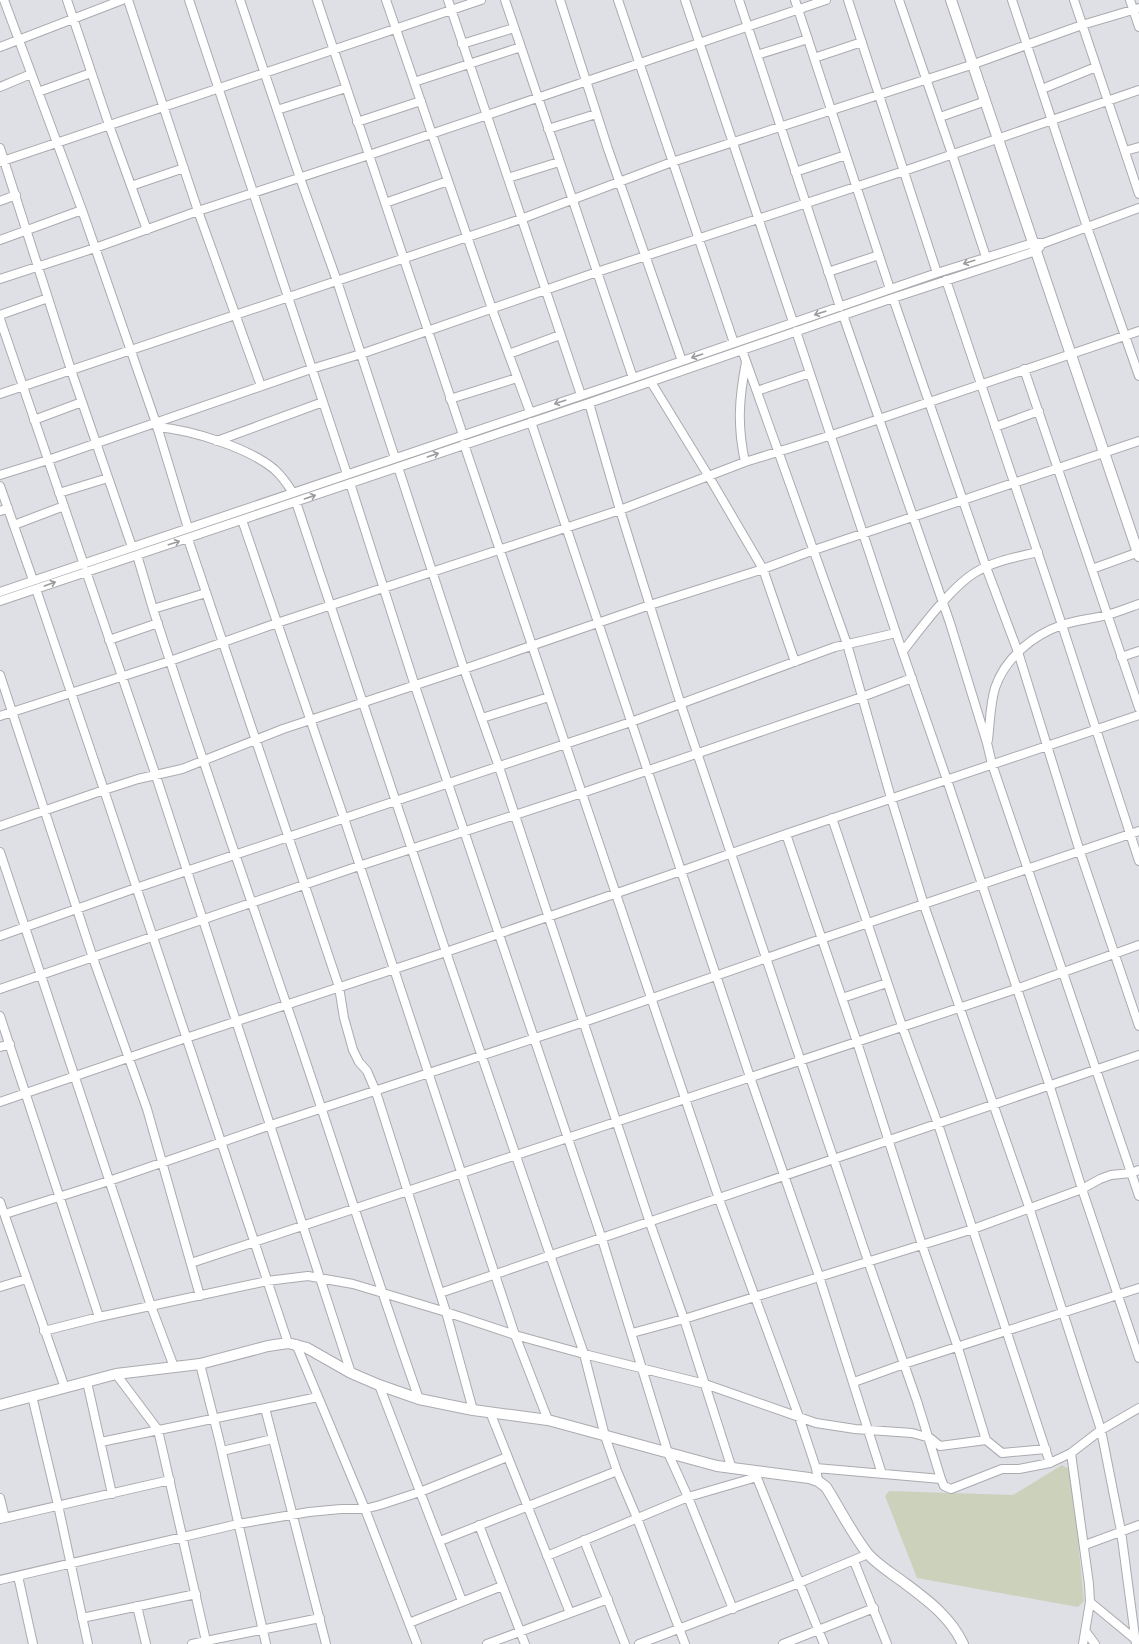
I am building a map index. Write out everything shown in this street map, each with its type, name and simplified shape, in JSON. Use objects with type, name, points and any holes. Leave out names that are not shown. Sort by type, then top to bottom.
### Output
[{"type":"street","points":[[4,0],[82,210],[156,425],[188,528]]},
{"type":"street","points":[[66,0],[74,19],[91,73],[147,230]]},
{"type":"street","points":[[0,47],[122,0]]},
{"type":"street","points":[[128,0],[198,211],[261,386]]},
{"type":"street","points":[[189,0],[217,89],[347,474]]},
{"type":"street","points":[[240,0],[300,178],[337,281],[395,458]]},
{"type":"street","points":[[317,0],[463,435]]},
{"type":"street","points":[[386,0],[492,308],[530,412]]},
{"type":"street","points":[[448,0],[581,395]]},
{"type":"street","points":[[2,161],[481,0]]},
{"type":"street","points":[[505,0],[633,378]]},
{"type":"street","points":[[560,0],[596,114],[682,361]]},
{"type":"street","points":[[618,0],[734,343]]},
{"type":"street","points":[[684,0],[793,322]]},
{"type":"street","points":[[739,0],[840,306]]},
{"type":"street","points":[[795,0],[890,289]]},
{"type":"street","points":[[0,279],[826,0]]},
{"type":"street","points":[[848,0],[937,273]]},
{"type":"street","points":[[899,0],[940,117],[986,257]]},
{"type":"street","points":[[951,0],[1139,553],[1092,569]]},
{"type":"street","points":[[1012,0],[1087,227],[1139,376]]},
{"type":"street","points":[[1074,0],[1139,194]]},
{"type":"street","points":[[1130,0],[1136,8],[1139,27]]},
{"type":"street","points":[[0,394],[468,237],[672,162],[927,80],[1082,25],[1136,8]]},
{"type":"street","points":[[462,44],[514,28]]},
{"type":"street","points":[[757,55],[808,39]]},
{"type":"street","points":[[814,58],[862,42]]},
{"type":"street","points":[[414,82],[520,47]]},
{"type":"street","points":[[1042,89],[1096,67]]},
{"type":"street","points":[[38,92],[91,73]]},
{"type":"street","points":[[0,87],[31,74]]},
{"type":"street","points":[[277,110],[346,88]]},
{"type":"street","points":[[0,475],[156,425],[261,386],[361,354],[597,272],[904,171],[1139,90]]},
{"type":"street","points":[[357,122],[421,101]]},
{"type":"street","points":[[940,117],[986,101]]},
{"type":"street","points":[[548,129],[596,114]]},
{"type":"street","points":[[1125,151],[1139,147]]},
{"type":"street","points":[[0,148],[2,161],[16,195],[71,370],[132,547]]},
{"type":"street","points":[[795,172],[846,155]]},
{"type":"street","points":[[508,178],[559,162]]},
{"type":"street","points":[[131,186],[184,168]]},
{"type":"street","points":[[385,203],[448,181]]},
{"type":"street","points":[[0,201],[16,195]]},
{"type":"street","points":[[0,601],[86,571],[188,539],[843,316],[946,280],[1139,208]]},
{"type":"street","points":[[0,240],[82,210]]},
{"type":"street","points":[[0,592],[83,562],[132,547],[633,378],[937,273],[986,257],[1034,247]]},
{"type":"street","points":[[828,272],[879,255]]},
{"type":"street","points":[[946,280],[1038,552],[1139,861]]},
{"type":"street","points":[[0,315],[48,298]]},
{"type":"street","points":[[893,298],[930,402],[962,500],[1018,652],[1080,852],[1139,1026]]},
{"type":"street","points":[[843,316],[943,603],[987,743],[992,764],[1028,870],[1097,1070],[1135,1172],[1139,1196]]},
{"type":"street","points":[[0,319],[83,562]]},
{"type":"street","points":[[796,331],[832,435],[896,633],[1050,1087],[1082,1189],[1139,1358]]},
{"type":"street","points":[[0,716],[72,694],[330,605],[620,510],[745,462],[832,435],[1139,331]]},
{"type":"street","points":[[509,354],[560,336]]},
{"type":"street","points":[[742,350],[847,644],[891,798],[924,905],[1029,1207],[1102,1430],[1122,1532],[1136,1642]]},
{"type":"street","points":[[745,462],[740,438],[739,421],[741,389],[746,362]]},
{"type":"street","points":[[1024,369],[1139,708]]},
{"type":"street","points":[[757,391],[810,373]]},
{"type":"street","points":[[450,399],[517,378]]},
{"type":"street","points":[[651,382],[763,569],[795,662]]},
{"type":"street","points":[[34,420],[82,402]]},
{"type":"street","points":[[217,441],[323,402]]},
{"type":"street","points":[[589,403],[620,510],[681,705],[868,1261],[930,1438],[944,1486],[951,1488],[1002,1469],[1033,1467],[1050,1463],[1071,1453],[1102,1430],[1139,1408]]},
{"type":"street","points":[[995,427],[1038,412]]},
{"type":"street","points":[[531,422],[750,1077],[819,1276],[854,1382],[882,1474]]},
{"type":"street","points":[[156,425],[173,428],[217,441],[253,456],[274,469],[282,476],[293,493]]},
{"type":"street","points":[[0,826],[104,790],[182,769],[311,720],[464,670],[598,623],[763,569],[814,550],[1139,441]]},
{"type":"street","points":[[464,444],[719,1199],[799,1417],[816,1468],[818,1481]]},
{"type":"street","points":[[398,467],[464,670],[499,767],[650,1223],[684,1319],[732,1468]]},
{"type":"street","points":[[59,492],[108,478]]},
{"type":"street","points":[[350,483],[463,832],[602,1239],[668,1453],[688,1496],[732,1609]]},
{"type":"street","points":[[0,486],[4,510],[14,525],[33,580]]},
{"type":"street","points":[[296,502],[481,1056],[584,1354],[605,1436],[617,1472],[637,1518],[685,1644]]},
{"type":"street","points":[[14,525],[64,506]]},
{"type":"street","points":[[242,520],[344,818],[515,1335],[548,1420]]},
{"type":"street","points":[[188,539],[339,987],[344,1018],[353,1050],[359,1062],[367,1071],[376,1092],[446,1312],[473,1410]]},
{"type":"street","points":[[903,651],[943,603],[967,578],[986,567],[999,562],[1038,552]]},
{"type":"street","points":[[137,555],[153,609],[203,761],[287,1005],[382,1293],[419,1399]]},
{"type":"street","points":[[86,571],[121,677],[156,775],[186,871],[271,1125],[351,1373]]},
{"type":"street","points":[[36,589],[256,1243],[267,1282],[292,1344],[318,1397],[365,1509],[417,1644]]},
{"type":"street","points":[[153,609],[206,593]]},
{"type":"street","points":[[987,743],[995,689],[1005,668],[1018,652],[1035,638],[1062,625],[1107,615],[1139,604]]},
{"type":"street","points":[[109,640],[158,623]]},
{"type":"street","points":[[0,936],[186,871],[289,838],[344,818],[681,705],[847,644],[896,633]]},
{"type":"street","points":[[1121,656],[1139,651]]},
{"type":"street","points":[[0,675],[93,958],[147,1109],[200,1296]]},
{"type":"street","points":[[0,989],[359,866],[648,770],[697,752],[862,697],[912,678]]},
{"type":"street","points":[[482,718],[549,697]]},
{"type":"street","points":[[0,1102],[394,968],[446,952],[832,818],[1139,715]]},
{"type":"street","points":[[832,818],[887,983],[938,1124],[1050,1463]]},
{"type":"street","points":[[5,1214],[109,1181],[321,1108],[376,1092],[584,1022],[821,939],[1028,870],[1139,831]]},
{"type":"street","points":[[786,834],[857,1042],[922,1245],[958,1348],[986,1440],[1002,1453],[1046,1449]]},
{"type":"street","points":[[0,852],[151,1306],[174,1367]]},
{"type":"street","points":[[191,1264],[857,1042],[960,1006],[1016,989],[1139,945]]},
{"type":"street","points":[[842,998],[887,983]]},
{"type":"street","points":[[0,1016],[99,1317]]},
{"type":"street","points":[[0,1047],[10,1044]]},
{"type":"street","points":[[440,1293],[1139,1056]]},
{"type":"street","points":[[632,1333],[684,1319],[973,1229],[1029,1207],[1082,1189],[1100,1178],[1135,1172]]},
{"type":"street","points":[[0,1202],[65,1388]]},
{"type":"street","points":[[44,1331],[151,1306],[267,1282],[308,1276],[353,1284],[446,1312],[515,1335],[705,1384],[823,1424],[902,1431],[930,1438],[940,1446],[986,1440]]},
{"type":"street","points":[[0,1287],[26,1279]]},
{"type":"street","points":[[854,1382],[904,1364],[958,1348],[1139,1288]]},
{"type":"street","points":[[1,1402],[65,1388],[116,1374],[200,1364],[268,1346],[292,1344],[307,1348],[351,1373],[378,1385],[419,1399],[473,1410],[548,1420],[668,1453],[756,1474],[809,1478],[818,1481],[826,1487],[868,1554],[946,1617],[955,1628],[963,1644]]},
{"type":"street","points":[[200,1364],[222,1451],[266,1644]]},
{"type":"street","points":[[116,1374],[158,1430],[206,1641]]},
{"type":"street","points":[[88,1382],[112,1494]]},
{"type":"street","points":[[378,1385],[440,1541],[462,1602]]},
{"type":"street","points":[[32,1396],[58,1505],[88,1644]]},
{"type":"street","points":[[101,1442],[318,1397]]},
{"type":"street","points":[[265,1408],[326,1644]]},
{"type":"street","points":[[490,1412],[526,1506],[570,1613]]},
{"type":"street","points":[[222,1451],[273,1439]]},
{"type":"street","points":[[1071,1453],[1085,1545],[1089,1584],[1090,1602],[1083,1644]]},
{"type":"street","points":[[0,1580],[238,1524],[341,1509],[365,1509],[395,1501],[420,1492],[507,1457]]},
{"type":"street","points":[[816,1468],[941,1479]]},
{"type":"street","points":[[440,1541],[526,1506],[617,1472]]},
{"type":"street","points":[[547,1556],[688,1496],[756,1474]]},
{"type":"street","points":[[756,1474],[824,1644]]},
{"type":"street","points":[[0,1498],[2,1519],[170,1480]]},
{"type":"street","points":[[479,1525],[525,1644]]},
{"type":"street","points":[[1085,1545],[1139,1525]]},
{"type":"street","points":[[584,1540],[625,1644]]},
{"type":"street","points":[[639,1644],[799,1583],[868,1554]]},
{"type":"street","points":[[854,1561],[874,1608],[887,1644]]},
{"type":"street","points":[[18,1576],[33,1644]]},
{"type":"street","points":[[409,1623],[502,1586]]},
{"type":"street","points":[[82,1618],[196,1594]]},
{"type":"street","points":[[487,1644],[608,1599]]},
{"type":"street","points":[[1090,1602],[1136,1642]]},
{"type":"street","points":[[137,1606],[146,1644]]},
{"type":"street","points":[[783,1644],[874,1608]]},
{"type":"street","points":[[192,1644],[320,1618]]},
{"type":"street","points":[[1086,1632],[1095,1644]]},
{"type":"green space","points":[[1062,1465],[1071,1470],[1084,1601],[1078,1607],[917,1578],[885,1496],[889,1491],[1013,1495]]}]
